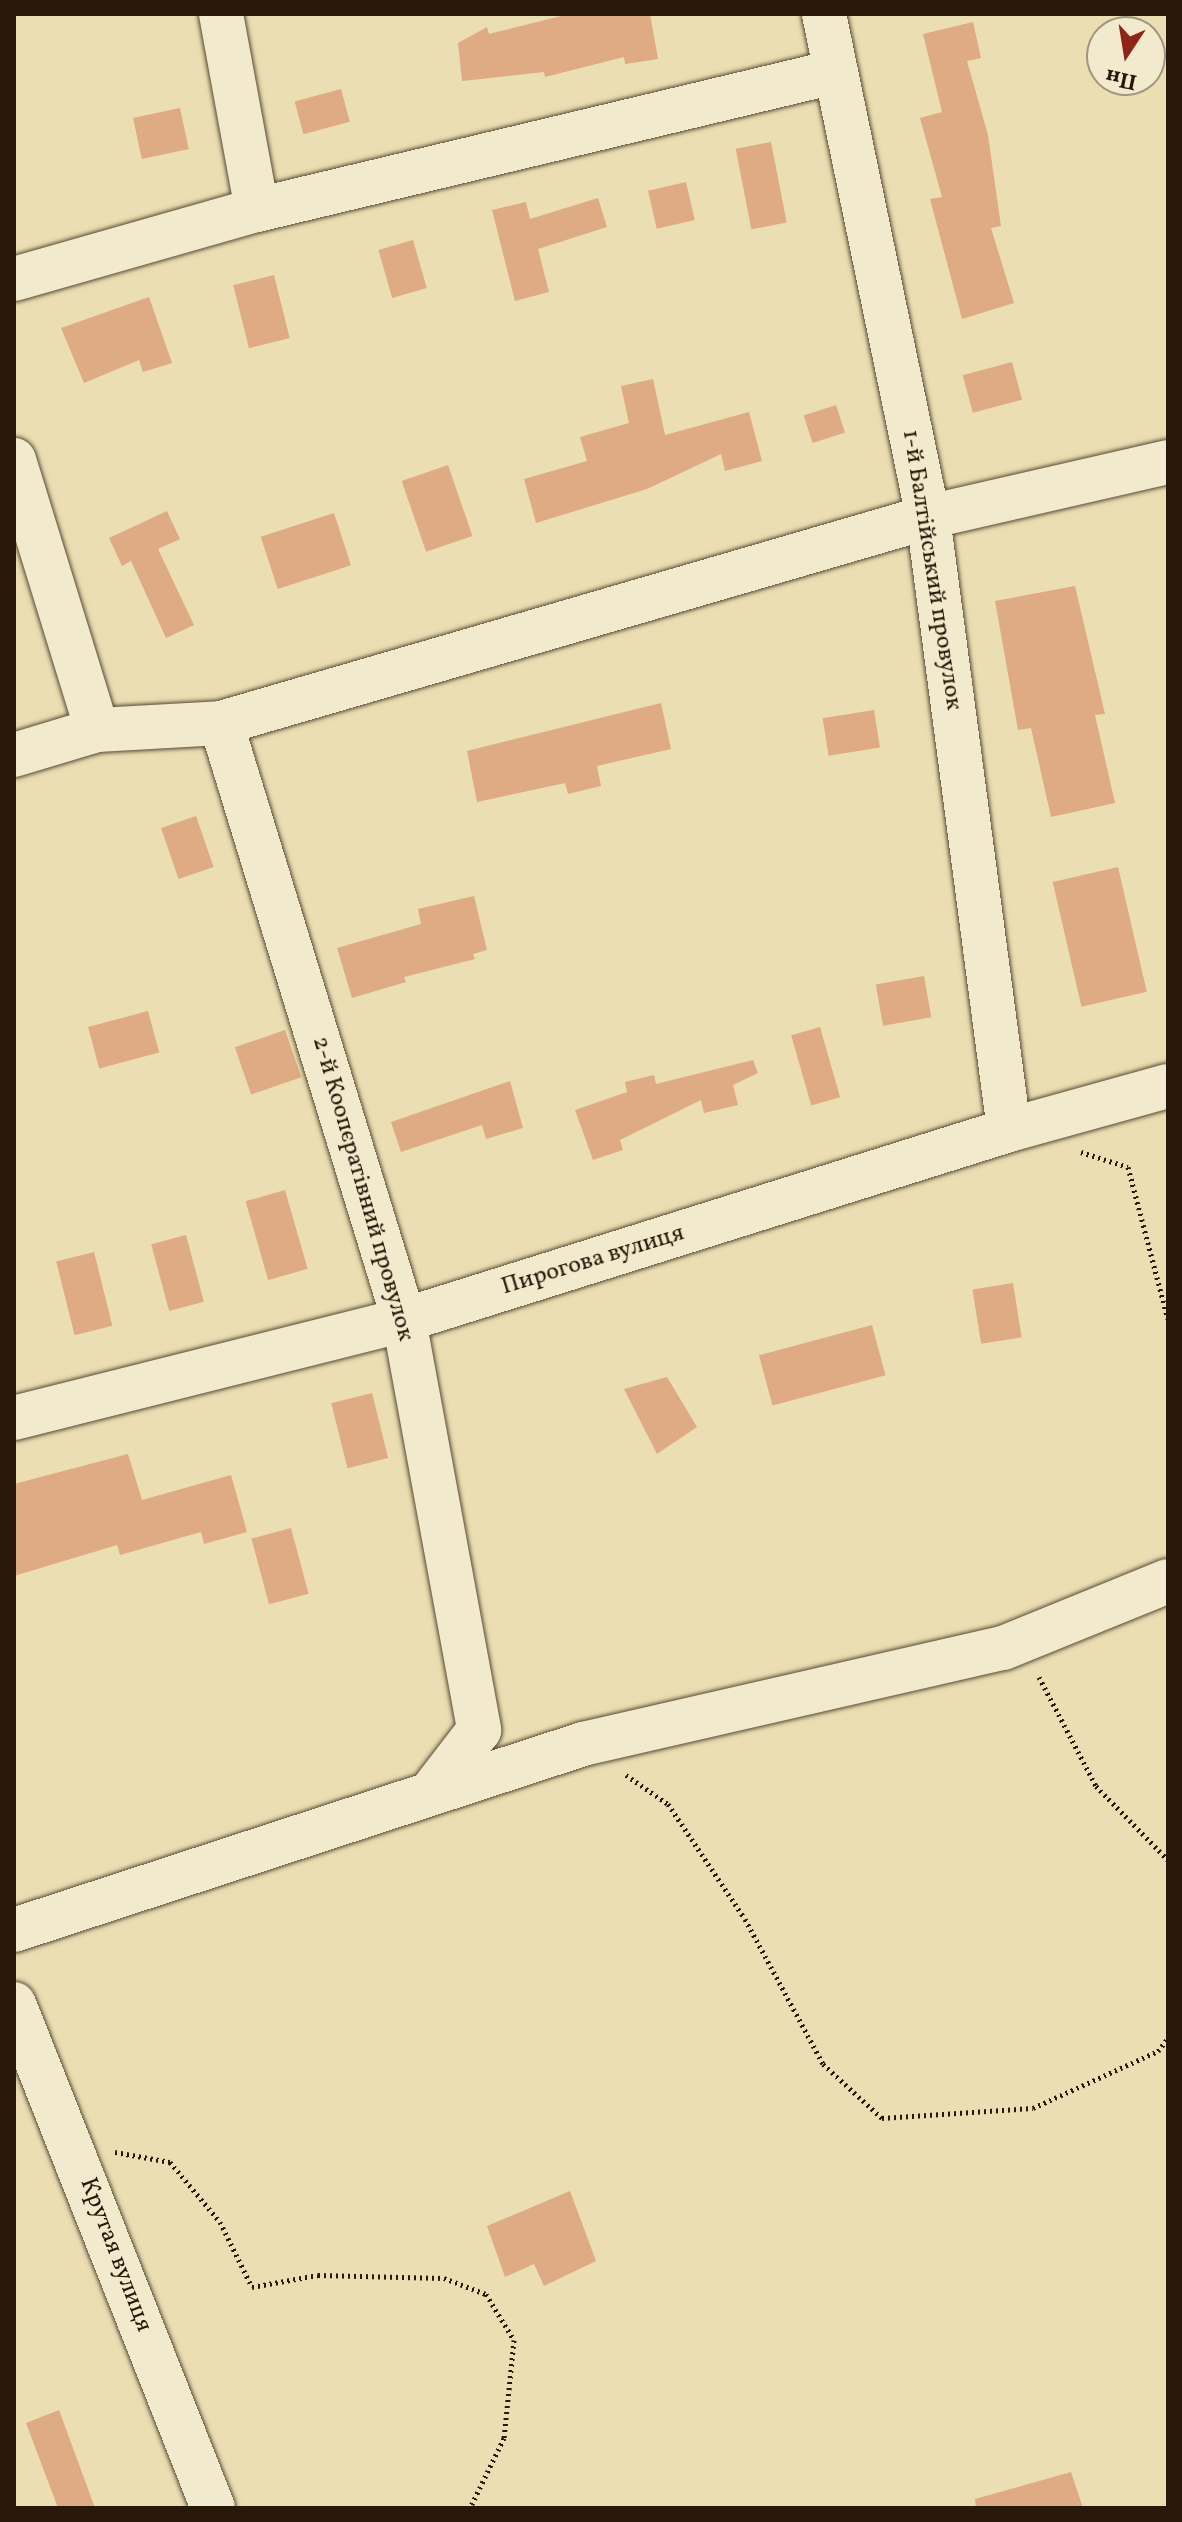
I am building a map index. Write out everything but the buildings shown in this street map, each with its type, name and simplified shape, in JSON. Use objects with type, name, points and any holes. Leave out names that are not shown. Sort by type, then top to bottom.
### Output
[{"type":"street","points":[[221,14],[257,210]]},
{"type":"street","name":"1-й Балтійський провулок","points":[[824,14],[928,517],[1009,1130]]},
{"type":"street","points":[[14,279],[257,210],[834,72]]},
{"type":"street","points":[[14,460],[97,730]]},
{"type":"street","points":[[14,755],[97,730],[221,723],[928,517],[1168,462]]},
{"type":"street","name":"2-й Коопєратівний провулок","points":[[221,723],[404,1320],[479,1730],[432,1791]]},
{"type":"street","name":"Пирогова вулиця","points":[[14,1418],[404,1320],[1009,1130],[1168,1086]]},
{"type":"street","points":[[14,1930],[583,1744],[1003,1648],[1168,1581]]},
{"type":"street","name":"Крутая вулиця","points":[[14,2004],[213,2508]]},
{"type":"path","points":[[1069,1148],[1128,1167],[1168,1319]]},
{"type":"path","points":[[1003,1648],[1042,1680],[1096,1786],[1168,1860]]},
{"type":"path","points":[[583,1744],[668,1804],[745,1919],[823,2064],[882,2118],[1033,2108],[1158,2051],[1168,2038]]},
{"type":"path","points":[[72,2145],[170,2162],[220,2222],[252,2287],[318,2275],[444,2278],[486,2294],[514,2340],[504,2438],[470,2508]]}]
